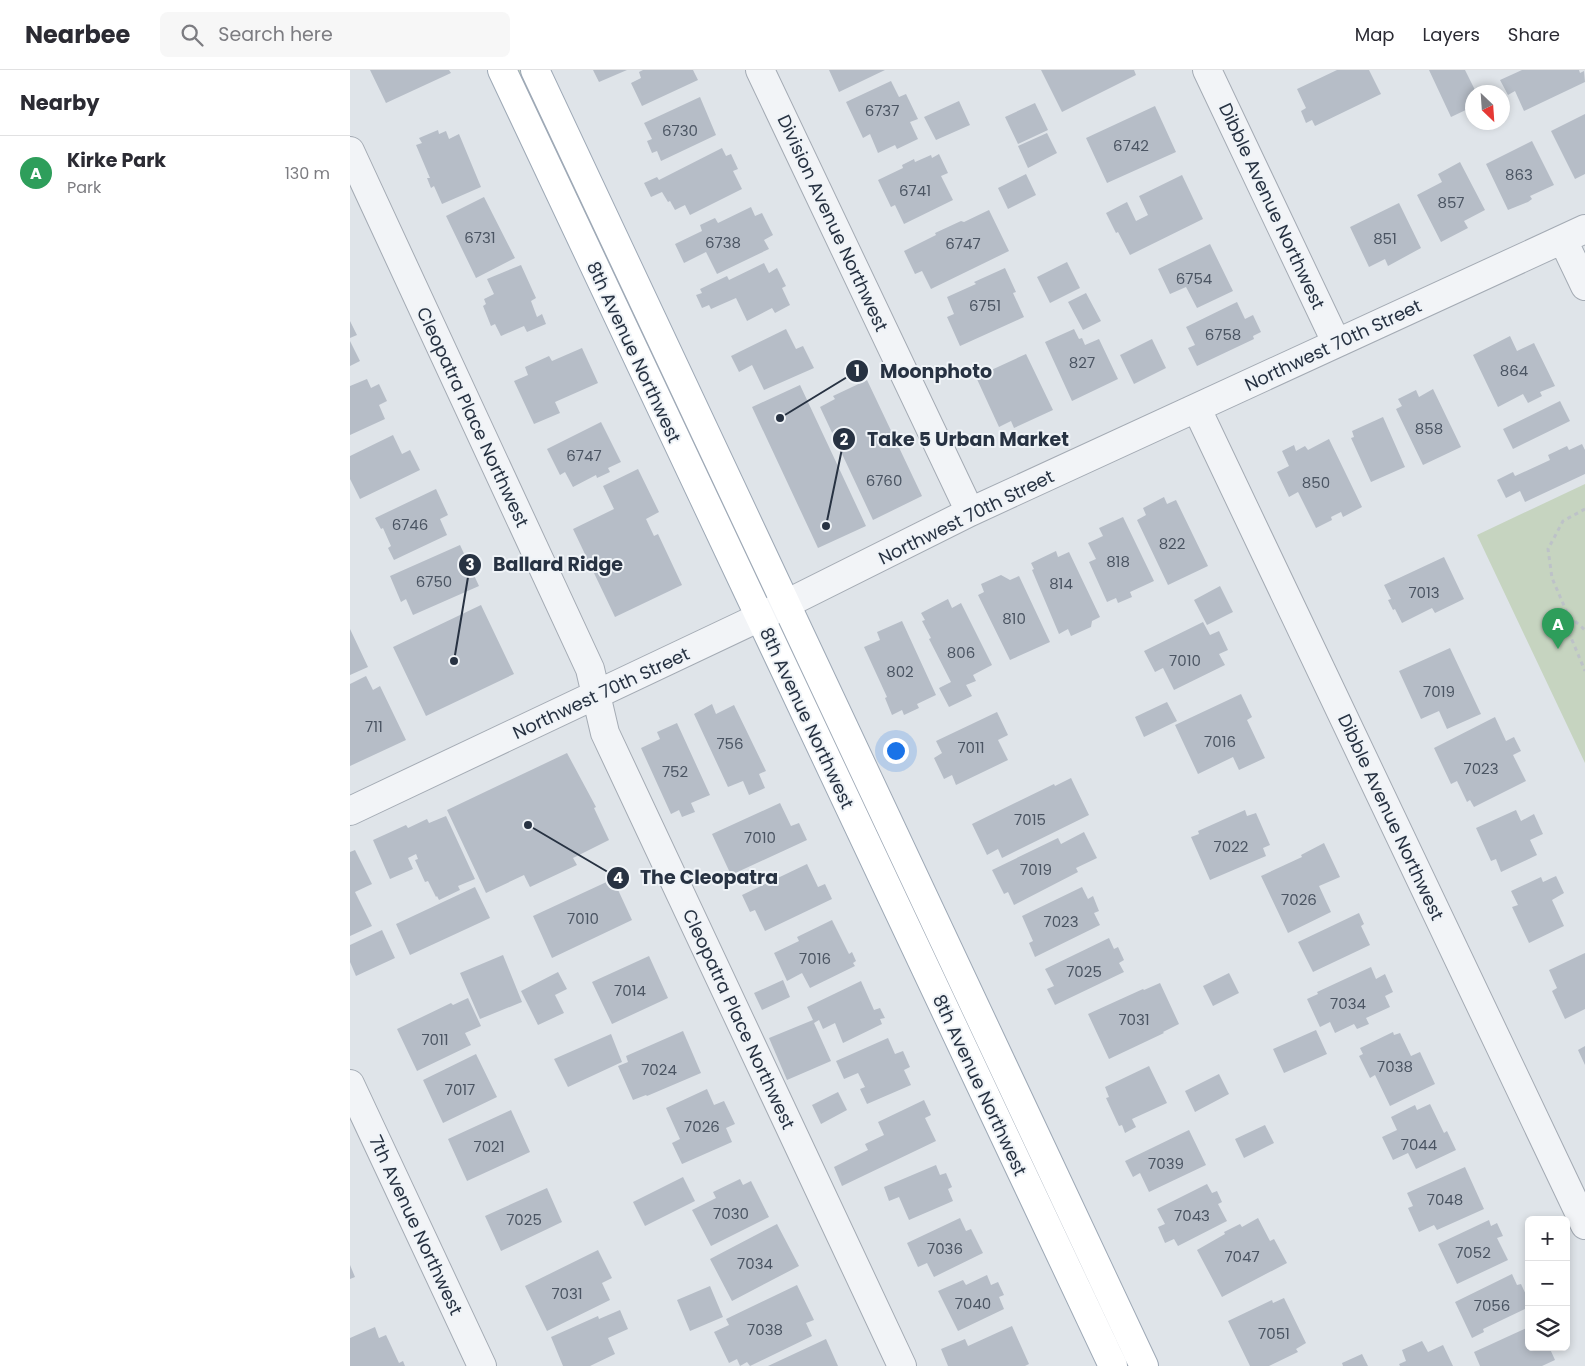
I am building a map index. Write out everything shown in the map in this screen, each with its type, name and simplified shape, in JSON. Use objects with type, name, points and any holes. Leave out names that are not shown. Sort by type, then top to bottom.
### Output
[{"type":"main road","name":"8th Avenue Northwest","points":[[502,70],[1113,1366]]},
{"type":"main road","name":"8th Avenue Northwest","points":[[535,70],[788,604],[1144,1366]]},
{"type":"street","name":"Division Avenue Northwest","points":[[760,70],[970,512]]},
{"type":"street","name":"Dibble Avenue Northwest","points":[[1207,70],[1336,342]]},
{"type":"street","name":"Cleopatra Place Northwest","points":[[350,151],[590,669],[605,733],[902,1366]]},
{"type":"street","name":"Northwest 70th Street","points":[[350,811],[788,604],[970,512],[1574,234]]},
{"type":"street","points":[[1574,234],[1585,286]]},
{"type":"street","name":"Dibble Avenue Northwest","points":[[1197,408],[1585,1225]]},
{"type":"street","name":"7th Avenue Northwest","points":[[350,1084],[482,1366]]},
{"type":"path","points":[[1585,509],[1563,521],[1548,550],[1552,578],[1568,615],[1585,630]]},
{"type":"path","points":[[1574,620],[1566,630],[1585,671]]},
{"type":"green space","points":[[513,70],[525,70],[753,551],[742,555]]},
{"type":"green space","points":[[1585,484],[1585,763],[1477,535]]},
{"type":"building","points":[[370,70],[449,70],[451,73],[386,103]]},
{"type":"building","points":[[593,70],[627,70],[599,82]]},
{"type":"building","points":[[643,70],[693,70],[698,80],[642,106],[631,83],[641,78],[639,72]]},
{"type":"building","points":[[829,70],[885,70],[839,92]]},
{"type":"building","points":[[1041,70],[1134,70],[1136,75],[1062,112]]},
{"type":"building","points":[[1337,70],[1369,70],[1381,94],[1315,126],[1312,120],[1306,123],[1301,111],[1306,108],[1297,89]]},
{"type":"building","points":[[1429,70],[1465,70],[1472,85],[1465,85],[1465,110],[1451,117]]},
{"type":"building","points":[[1522,70],[1579,70],[1580,73],[1584,71],[1585,82],[1524,111],[1515,91],[1510,94],[1510,85],[1503,85],[1500,80]]},
{"type":"building","points":[[891,81],[899,97],[906,94],[918,119],[910,122],[918,139],[897,149],[895,145],[878,153],[870,134],[863,138],[846,102]]},
{"type":"building","points":[[700,97],[716,135],[661,161],[657,151],[652,153],[647,141],[652,139],[644,123]]},
{"type":"building","points":[[959,101],[970,125],[936,140],[924,117]]},
{"type":"building","points":[[1035,103],[1048,130],[1018,144],[1005,117]]},
{"type":"building","points":[[1155,106],[1176,152],[1107,183],[1086,138]]},
{"type":"building","points":[[1585,114],[1585,174],[1575,179],[1551,131]]},
{"type":"building","points":[[438,130],[439,134],[446,131],[449,139],[459,134],[481,187],[442,204],[434,186],[431,188],[427,178],[430,178],[416,145],[422,143],[419,138]]},
{"type":"building","points":[[1047,133],[1057,153],[1028,168],[1018,146]]},
{"type":"building","points":[[1532,141],[1554,185],[1530,196],[1532,199],[1528,202],[1508,210],[1486,164]]},
{"type":"building","points":[[722,148],[726,156],[731,154],[738,169],[733,171],[742,189],[690,215],[685,205],[675,210],[662,192],[651,197],[644,183],[657,177],[659,180]]},
{"type":"building","points":[[939,154],[948,173],[941,176],[953,200],[904,224],[895,205],[891,207],[878,180],[903,168],[902,165],[914,159],[915,162],[931,155],[932,158]]},
{"type":"building","points":[[1460,162],[1485,210],[1464,221],[1468,228],[1441,242],[1417,195],[1442,182],[1438,174]]},
{"type":"building","points":[[1026,174],[1036,195],[1008,209],[998,188]]},
{"type":"building","points":[[1182,175],[1203,219],[1130,255],[1106,213],[1127,202],[1136,221],[1148,215],[1139,196]]},
{"type":"building","points":[[484,197],[515,258],[476,278],[446,216]]},
{"type":"building","points":[[1399,203],[1421,248],[1388,266],[1385,259],[1369,267],[1350,227]]},
{"type":"building","points":[[751,207],[755,216],[762,213],[773,235],[764,240],[769,249],[717,274],[706,252],[684,263],[675,244],[702,231],[700,225],[715,218],[718,223]]},
{"type":"building","points":[[989,210],[1009,251],[931,289],[922,271],[915,274],[904,251],[936,235],[935,233]]},
{"type":"building","points":[[1210,244],[1233,291],[1197,308],[1186,287],[1170,294],[1158,269]]},
{"type":"building","points":[[1067,262],[1080,288],[1050,303],[1037,277]]},
{"type":"building","points":[[764,263],[769,273],[777,268],[786,286],[782,288],[790,305],[775,313],[772,308],[747,321],[736,298],[711,309],[709,305],[702,308],[696,295],[702,293],[700,289],[727,276],[729,280]]},
{"type":"building","points":[[521,265],[536,298],[531,301],[537,317],[542,314],[546,324],[527,332],[524,326],[501,336],[495,324],[491,326],[483,306],[486,304],[484,299],[494,294],[487,279]]},
{"type":"building","points":[[1005,268],[1016,292],[1013,293],[1024,317],[960,346],[947,317],[954,314],[947,297]]},
{"type":"building","points":[[1086,293],[1101,321],[1083,330],[1068,302]]},
{"type":"building","points":[[1237,302],[1245,319],[1253,315],[1261,332],[1253,336],[1254,339],[1197,366],[1188,348],[1195,345],[1186,327]]},
{"type":"building","points":[[350,321],[357,335],[350,338]]},
{"type":"building","points":[[786,329],[796,349],[803,346],[814,368],[764,390],[752,365],[739,372],[731,356]]},
{"type":"building","points":[[1074,329],[1079,339],[1082,338],[1085,345],[1099,339],[1118,379],[1072,401],[1045,342]]},
{"type":"building","points":[[1510,336],[1517,351],[1534,343],[1555,386],[1540,392],[1542,396],[1528,403],[1523,394],[1498,407],[1473,355]]},
{"type":"building","points":[[1152,339],[1166,368],[1134,384],[1120,355]]},
{"type":"building","points":[[350,341],[360,361],[350,366]]},
{"type":"building","points":[[582,348],[598,383],[555,402],[560,413],[534,424],[514,381],[528,375],[525,367],[549,356],[552,361]]},
{"type":"building","points":[[1026,354],[1053,410],[1014,428],[1011,421],[999,427],[976,377]]},
{"type":"building","points":[[367,379],[371,388],[379,384],[387,401],[379,405],[385,419],[350,435],[350,386]]},
{"type":"building","points":[[867,380],[922,496],[873,520],[820,407],[835,399],[833,396]]},
{"type":"building","points":[[800,385],[866,526],[818,548],[752,407]]},
{"type":"building","points":[[1433,389],[1461,447],[1423,465],[1396,409],[1402,406],[1398,399],[1416,390],[1419,397]]},
{"type":"building","points":[[1560,401],[1570,421],[1513,449],[1503,429]]},
{"type":"building","points":[[1383,417],[1405,467],[1371,482],[1351,438],[1354,437],[1352,431]]},
{"type":"building","points":[[601,422],[621,462],[608,468],[610,472],[597,478],[596,475],[573,487],[565,472],[560,475],[547,449]]},
{"type":"building","points":[[393,435],[402,454],[410,450],[420,470],[360,499],[350,479],[350,456]]},
{"type":"building","points":[[1329,439],[1362,507],[1343,517],[1341,512],[1331,517],[1332,520],[1316,528],[1298,492],[1289,497],[1277,472],[1289,466],[1282,451],[1294,445],[1296,451],[1305,446],[1308,450]]},
{"type":"building","points":[[1582,444],[1585,450],[1585,474],[1525,502],[1520,491],[1506,498],[1497,480],[1513,472],[1515,476],[1550,460],[1548,455],[1567,446],[1569,450]]},
{"type":"building","points":[[638,469],[659,512],[646,519],[654,536],[658,534],[682,585],[615,617],[573,529],[614,509],[603,486]]},
{"type":"building","points":[[436,489],[448,515],[440,519],[447,535],[394,560],[388,548],[391,546],[383,528],[381,529],[375,518]]},
{"type":"building","points":[[1164,497],[1167,504],[1176,500],[1208,566],[1168,585],[1137,520],[1146,515],[1143,508]]},
{"type":"building","points":[[1123,517],[1154,581],[1130,592],[1132,597],[1118,603],[1116,598],[1107,602],[1089,562],[1096,559],[1088,543],[1103,536],[1099,528]]},
{"type":"building","points":[[460,545],[479,586],[413,615],[406,599],[401,602],[390,576]]},
{"type":"building","points":[[1056,551],[1058,557],[1069,552],[1100,617],[1092,621],[1091,627],[1071,636],[1068,629],[1059,634],[1032,570],[1034,569],[1031,563]]},
{"type":"building","points":[[1444,557],[1464,599],[1435,613],[1432,608],[1402,623],[1388,600],[1391,599],[1384,585]]},
{"type":"building","points":[[1001,575],[1010,580],[1019,576],[1050,642],[1010,660],[978,595],[984,592],[981,584]]},
{"type":"building","points":[[1220,586],[1233,612],[1207,625],[1194,600]]},
{"type":"building","points":[[948,599],[952,608],[961,603],[992,665],[973,675],[976,681],[966,685],[972,696],[949,707],[939,688],[951,682],[929,639],[931,638],[922,621],[925,620],[921,613]]},
{"type":"building","points":[[481,605],[514,674],[426,716],[393,647]]},
{"type":"building","points":[[902,621],[936,695],[917,704],[919,708],[904,715],[902,710],[892,715],[885,698],[887,697],[864,647],[880,640],[877,632]]},
{"type":"building","points":[[1203,622],[1210,635],[1219,631],[1228,650],[1219,654],[1225,665],[1174,690],[1163,668],[1155,672],[1144,651]]},
{"type":"building","points":[[350,629],[368,667],[350,675]]},
{"type":"building","points":[[1450,648],[1481,714],[1447,729],[1439,711],[1421,719],[1399,671]]},
{"type":"building","points":[[366,676],[373,690],[380,686],[406,740],[350,766],[350,684]]},
{"type":"building","points":[[1241,694],[1252,717],[1247,720],[1265,758],[1239,770],[1233,757],[1198,774],[1175,725]]},
{"type":"building","points":[[1167,702],[1177,721],[1144,737],[1135,717]]},
{"type":"building","points":[[712,704],[716,714],[734,705],[766,771],[759,774],[765,788],[749,795],[743,781],[728,787],[694,714]]},
{"type":"building","points":[[997,712],[1008,735],[998,740],[1008,760],[956,785],[952,775],[944,779],[934,758],[942,753],[936,741]]},
{"type":"building","points":[[1495,717],[1506,741],[1514,737],[1521,751],[1513,755],[1526,781],[1474,807],[1470,800],[1467,802],[1457,781],[1451,784],[1434,748]]},
{"type":"building","points":[[677,723],[710,795],[691,803],[695,812],[682,817],[679,810],[671,814],[641,748],[660,739],[657,732]]},
{"type":"building","points":[[567,753],[596,807],[594,808],[609,840],[573,858],[577,865],[530,887],[524,875],[486,893],[447,810]]},
{"type":"building","points":[[1071,778],[1089,815],[1002,858],[998,849],[987,855],[972,824],[1054,784],[1055,786]]},
{"type":"building","points":[[780,803],[791,826],[799,823],[807,840],[731,875],[712,834]]},
{"type":"building","points":[[1245,810],[1247,816],[1256,813],[1270,845],[1263,848],[1266,856],[1210,880],[1191,837],[1199,834],[1198,831]]},
{"type":"building","points":[[1516,810],[1521,821],[1534,814],[1543,834],[1530,840],[1537,855],[1501,872],[1496,859],[1491,861],[1476,828]]},
{"type":"building","points":[[446,816],[475,879],[458,886],[460,890],[439,900],[428,881],[425,882],[415,860],[418,859],[416,854],[408,858],[413,869],[390,879],[373,840],[406,825],[408,828],[427,819],[429,823]]},
{"type":"building","points":[[1084,832],[1097,858],[1076,868],[1078,872],[1014,905],[1008,892],[1004,894],[992,870],[1058,838],[1061,844]]},
{"type":"building","points":[[1324,843],[1340,877],[1319,886],[1331,912],[1288,933],[1261,876],[1302,857],[1301,855]]},
{"type":"building","points":[[355,850],[372,884],[355,892],[372,926],[350,936],[350,852]]},
{"type":"building","points":[[807,864],[818,887],[825,884],[832,899],[765,931],[755,910],[750,912],[742,895]]},
{"type":"building","points":[[1556,876],[1564,893],[1552,900],[1564,926],[1529,943],[1512,907],[1518,905],[1511,891],[1541,877],[1543,882]]},
{"type":"building","points":[[613,879],[632,920],[552,958],[533,916]]},
{"type":"building","points":[[475,887],[490,918],[410,955],[396,924]]},
{"type":"building","points":[[1082,887],[1088,899],[1093,896],[1099,911],[1094,913],[1100,925],[1035,957],[1029,943],[1033,941],[1022,916]]},
{"type":"building","points":[[1359,913],[1364,924],[1361,926],[1370,945],[1313,972],[1298,942]]},
{"type":"building","points":[[832,920],[849,954],[852,952],[856,961],[853,963],[855,966],[810,988],[802,973],[787,981],[774,953],[799,941],[797,937]]},
{"type":"building","points":[[382,930],[395,958],[356,976],[350,962],[350,945]]},
{"type":"building","points":[[1109,938],[1114,949],[1118,947],[1124,960],[1119,963],[1124,972],[1055,1005],[1047,989],[1054,986],[1045,969]]},
{"type":"building","points":[[1585,953],[1585,1009],[1565,1019],[1552,991],[1557,988],[1549,970]]},
{"type":"building","points":[[503,955],[522,1002],[480,1019],[460,973]]},
{"type":"building","points":[[649,956],[668,998],[612,1024],[592,982]]},
{"type":"building","points":[[1371,967],[1376,979],[1385,974],[1393,992],[1385,996],[1390,1007],[1366,1018],[1369,1024],[1357,1029],[1354,1024],[1335,1033],[1330,1022],[1320,1027],[1307,999],[1318,994],[1317,992]]},
{"type":"building","points":[[558,972],[567,989],[555,995],[564,1013],[538,1025],[521,991]]},
{"type":"building","points":[[1229,973],[1239,993],[1213,1006],[1203,986]]},
{"type":"building","points":[[783,980],[790,997],[762,1010],[754,993]]},
{"type":"building","points":[[861,981],[874,1010],[880,1008],[885,1018],[880,1019],[882,1024],[843,1043],[835,1023],[823,1029],[819,1020],[814,1023],[831,1061],[787,1080],[769,1038],[813,1020],[807,1007]]},
{"type":"building","points":[[1160,983],[1179,1024],[1109,1059],[1088,1014]]},
{"type":"building","points":[[468,998],[481,1026],[465,1033],[471,1045],[417,1071],[397,1029],[451,1003],[453,1005]]},
{"type":"building","points":[[1316,1030],[1327,1054],[1284,1073],[1273,1049]]},
{"type":"building","points":[[683,1031],[701,1073],[633,1100],[618,1066],[628,1062],[626,1056]]},
{"type":"building","points":[[1393,1032],[1394,1035],[1400,1033],[1411,1056],[1420,1052],[1435,1084],[1390,1106],[1375,1075],[1370,1078],[1359,1056],[1363,1054],[1360,1048]]},
{"type":"building","points":[[611,1034],[622,1062],[568,1087],[554,1059]]},
{"type":"building","points":[[888,1038],[895,1054],[903,1051],[910,1067],[904,1070],[911,1085],[867,1104],[860,1089],[865,1087],[858,1073],[844,1079],[836,1061]]},
{"type":"building","points":[[1585,1046],[1585,1065],[1578,1050]]},
{"type":"building","points":[[476,1054],[497,1097],[443,1123],[423,1080]]},
{"type":"building","points":[[1149,1066],[1167,1103],[1132,1119],[1136,1127],[1125,1133],[1122,1125],[1119,1126],[1106,1098],[1109,1097],[1105,1087]]},
{"type":"building","points":[[1219,1074],[1229,1094],[1195,1112],[1185,1091]]},
{"type":"building","points":[[707,1089],[714,1105],[724,1101],[735,1124],[726,1128],[732,1142],[682,1164],[672,1143],[680,1139],[666,1108]]},
{"type":"building","points":[[838,1092],[847,1110],[821,1124],[812,1105]]},
{"type":"building","points":[[924,1100],[931,1115],[925,1118],[936,1141],[842,1186],[834,1167],[868,1150],[865,1144],[884,1135],[878,1122]]},
{"type":"building","points":[[1430,1104],[1444,1133],[1447,1131],[1456,1150],[1416,1169],[1408,1153],[1393,1160],[1382,1137],[1397,1130],[1391,1117],[1415,1105],[1417,1110]]},
{"type":"building","points":[[511,1110],[530,1152],[467,1181],[448,1139]]},
{"type":"building","points":[[1265,1125],[1274,1143],[1244,1158],[1235,1139]]},
{"type":"building","points":[[1189,1130],[1206,1165],[1149,1192],[1140,1173],[1133,1177],[1125,1161]]},
{"type":"building","points":[[936,1165],[940,1175],[946,1173],[952,1187],[948,1189],[953,1201],[909,1220],[899,1197],[889,1201],[884,1187]]},
{"type":"building","points":[[1465,1167],[1484,1209],[1437,1230],[1434,1225],[1419,1232],[1408,1208],[1413,1206],[1407,1193]]},
{"type":"building","points":[[683,1177],[695,1201],[645,1226],[633,1202]]},
{"type":"building","points":[[740,1179],[743,1185],[751,1181],[769,1217],[711,1246],[692,1210],[716,1198],[713,1192]]},
{"type":"building","points":[[1207,1184],[1212,1193],[1217,1191],[1222,1202],[1218,1204],[1227,1221],[1178,1246],[1174,1239],[1165,1243],[1158,1227],[1165,1224],[1157,1209]]},
{"type":"building","points":[[547,1188],[562,1222],[501,1251],[485,1216]]},
{"type":"building","points":[[960,1218],[966,1231],[971,1229],[983,1253],[934,1277],[927,1263],[918,1267],[907,1243]]},
{"type":"building","points":[[1258,1218],[1270,1241],[1274,1239],[1287,1263],[1222,1297],[1197,1250],[1225,1234],[1224,1232],[1240,1224],[1242,1227]]},
{"type":"building","points":[[1489,1220],[1491,1226],[1497,1223],[1503,1236],[1497,1238],[1508,1260],[1457,1284],[1438,1244]]},
{"type":"building","points":[[777,1224],[799,1266],[732,1301],[710,1259]]},
{"type":"building","points":[[598,1250],[612,1278],[602,1283],[610,1300],[547,1331],[525,1286]]},
{"type":"building","points":[[350,1265],[355,1277],[350,1279]]},
{"type":"building","points":[[1512,1274],[1517,1285],[1521,1284],[1525,1292],[1525,1309],[1483,1329],[1484,1332],[1472,1338],[1455,1302]]},
{"type":"building","points":[[987,1275],[991,1285],[998,1282],[1004,1295],[999,1297],[1004,1309],[958,1331],[938,1291],[963,1280],[966,1285]]},
{"type":"building","points":[[797,1285],[814,1320],[806,1323],[812,1336],[750,1366],[747,1362],[740,1366],[737,1359],[729,1363],[714,1332],[729,1325],[726,1319]]},
{"type":"building","points":[[710,1286],[723,1317],[690,1331],[677,1300]]},
{"type":"building","points":[[1284,1298],[1306,1343],[1296,1349],[1298,1352],[1269,1366],[1250,1366],[1228,1321],[1272,1300],[1273,1303]]},
{"type":"building","points":[[620,1310],[628,1329],[608,1338],[615,1354],[590,1366],[563,1366],[551,1337],[598,1316],[599,1319]]},
{"type":"building","points":[[1012,1326],[1029,1364],[1025,1366],[948,1366],[941,1349],[965,1339],[968,1346]]},
{"type":"building","points":[[375,1327],[379,1338],[386,1335],[399,1363],[403,1361],[405,1366],[350,1366],[350,1338]]},
{"type":"building","points":[[1525,1329],[1525,1351],[1551,1351],[1555,1360],[1542,1366],[1480,1366],[1474,1352]]},
{"type":"building","points":[[826,1339],[838,1366],[768,1366]]},
{"type":"building","points":[[1422,1341],[1428,1352],[1443,1345],[1453,1366],[1400,1366],[1399,1364],[1406,1361],[1402,1350]]},
{"type":"building","points":[[1362,1354],[1368,1366],[1343,1366],[1342,1363]]},
{"type":"place","name":"Moonphoto","points":[[780,418]]},
{"type":"place","name":"Take 5 Urban Market","points":[[826,526]]},
{"type":"place","name":"Kirke Park","points":[[1558,649]]},
{"type":"place","name":"Ballard Ridge","points":[[454,661]]},
{"type":"place","name":"The Cleopatra","points":[[528,825]]}]
